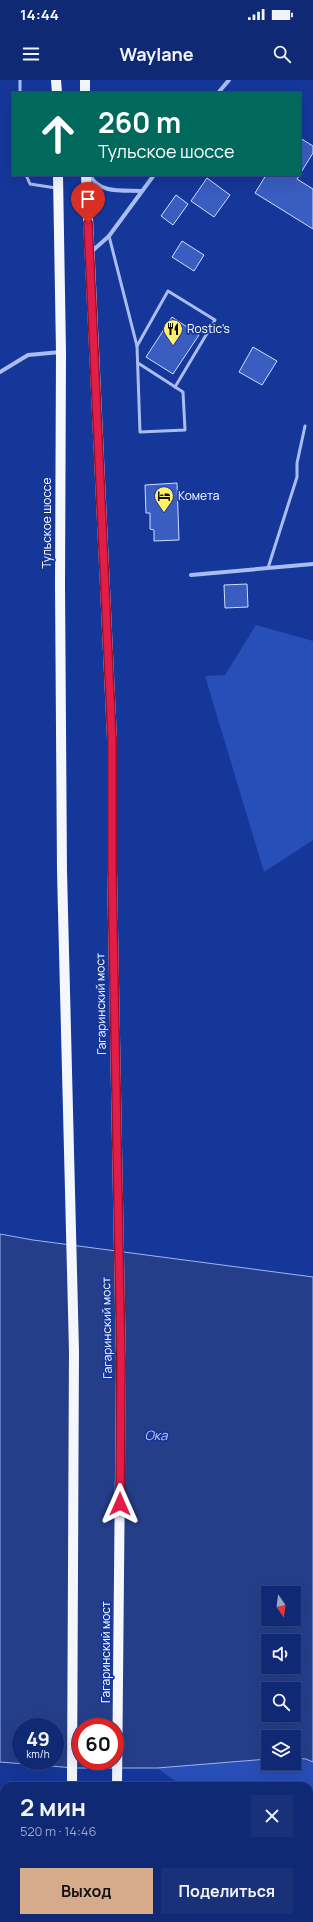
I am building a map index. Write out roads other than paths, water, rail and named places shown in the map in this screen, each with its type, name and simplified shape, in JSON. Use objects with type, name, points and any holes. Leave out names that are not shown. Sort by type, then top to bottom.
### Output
[{"type":"main road","points":[[56,80],[57,92]]},
{"type":"main road","points":[[85,80],[85,92]]},
{"type":"main road","name":"Тульское шоссе","points":[[58,176],[61,352],[60,594],[62,871],[67,1143],[74,1351],[72,1782]]},
{"type":"main road","points":[[86,176],[89,255]]},
{"type":"main road","name":"Гагаринский мост","points":[[89,255],[112,739],[112,870],[121,1362],[118,1782]]},
{"type":"street","points":[[219,92],[229,80]]},
{"type":"street","points":[[90,176],[93,182],[104,189],[141,191]]},
{"type":"street","points":[[89,255],[109,236],[153,176]]},
{"type":"street","points":[[0,372],[28,355],[61,352]]},
{"type":"street","points":[[191,575],[313,564]]},
{"type":"lane","points":[[20,80],[20,92]]},
{"type":"lane","points":[[26,176],[30,184],[57,189]]},
{"type":"lane","points":[[109,236],[137,346],[140,432],[185,430],[183,392],[138,362]]},
{"type":"lane","points":[[137,346],[168,291],[215,320],[174,386]]},
{"type":"lane","points":[[268,568],[297,477],[297,463],[305,426]]},
{"type":"water","name":"Ока","points":[[0,1234],[33,1240],[313,1277],[313,1762],[301,1759],[301,1730],[261,1730],[261,1760],[157,1768],[124,1768],[124,1718],[72,1718],[72,1768],[64,1767],[64,1718],[12,1718],[12,1763],[0,1762]]},
{"type":"place","name":"Rostic's","points":[[173,346]]},
{"type":"place","name":"Комета","points":[[164,513]]}]
